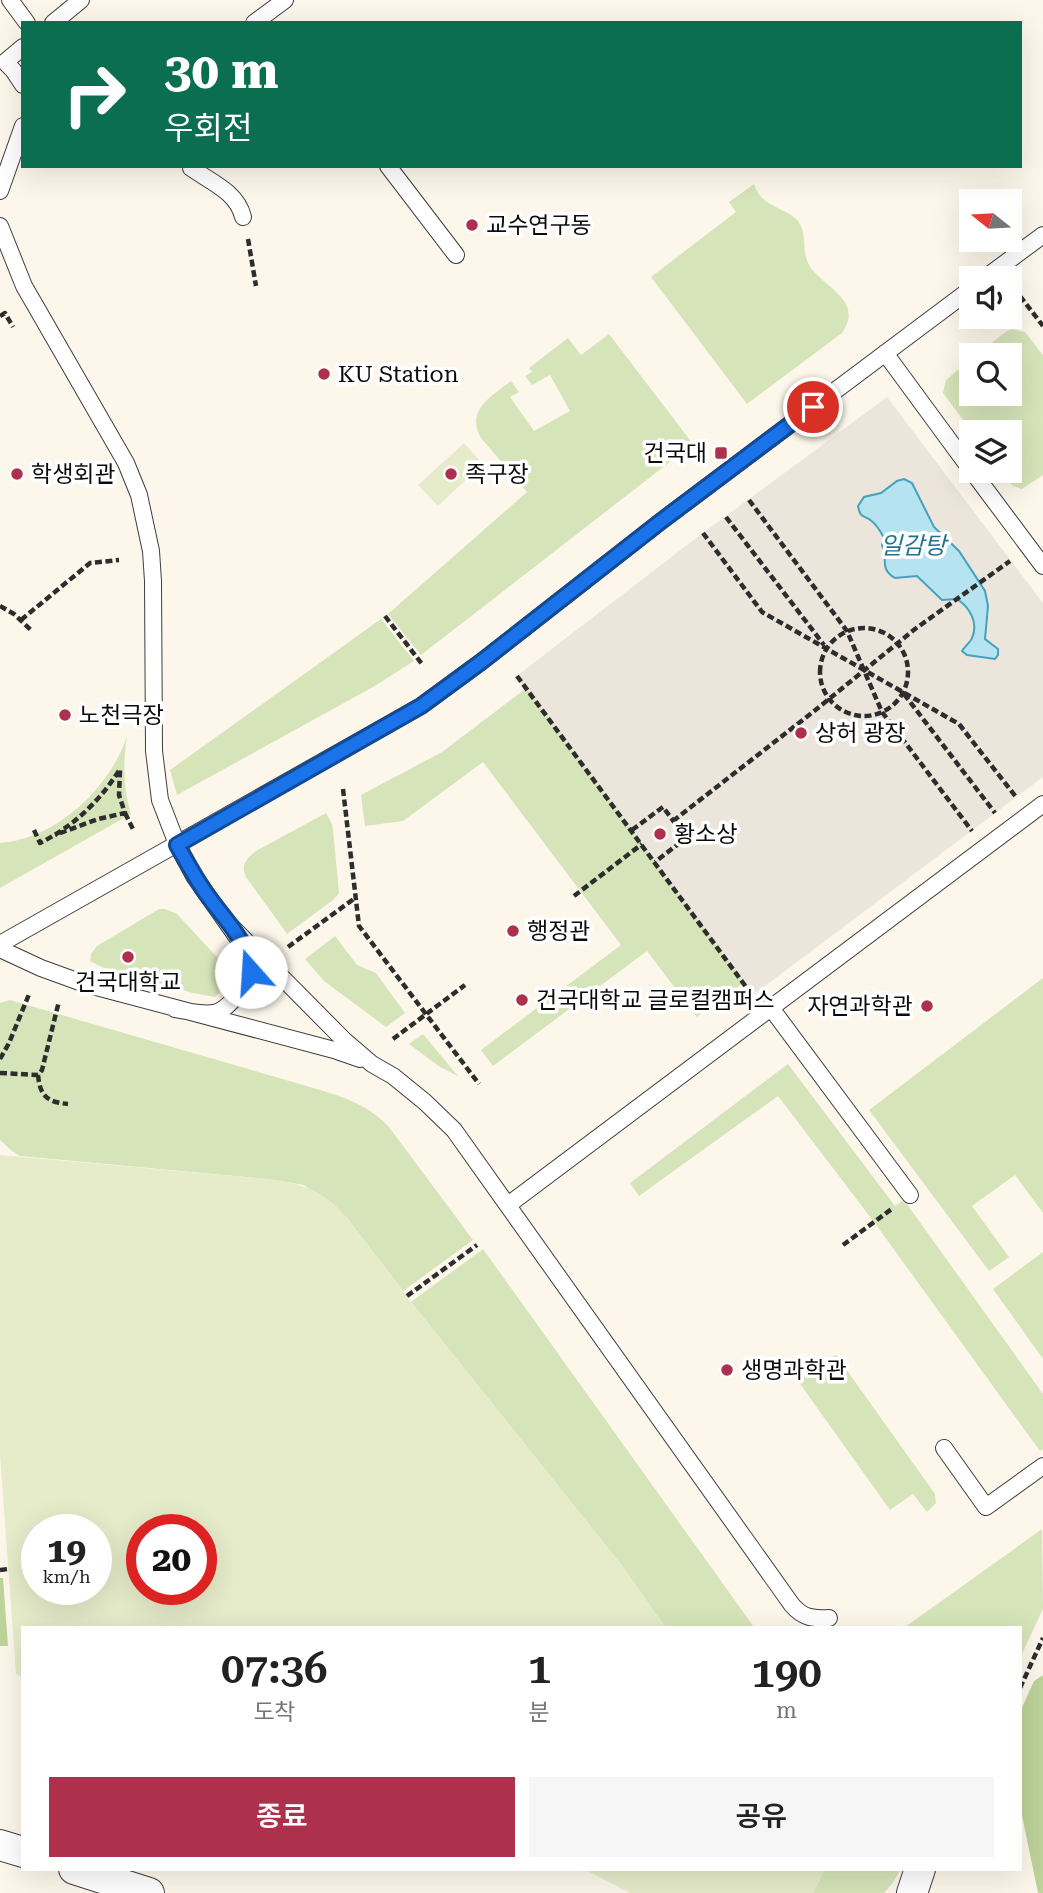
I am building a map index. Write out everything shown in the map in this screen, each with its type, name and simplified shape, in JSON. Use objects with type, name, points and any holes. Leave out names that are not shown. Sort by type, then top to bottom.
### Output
[{"type":"street","points":[[0,1845],[21,1851]]},
{"type":"street","points":[[80,1871],[149,1893]]},
{"type":"lane","points":[[10,0],[26,21]]},
{"type":"lane","points":[[55,21],[81,0]]},
{"type":"lane","points":[[257,21],[285,0]]},
{"type":"lane","points":[[21,49],[3,64],[13,70],[21,82]]},
{"type":"lane","points":[[0,191],[21,133]]},
{"type":"lane","points":[[190,168],[232,195],[241,208],[243,217]]},
{"type":"lane","points":[[390,168],[456,255]]},
{"type":"lane","points":[[0,226],[24,286],[126,463],[139,495],[151,551],[155,766],[164,812],[177,845],[194,876],[250,959],[251,972],[247,979],[220,1011],[201,1013],[175,1009]]},
{"type":"lane","points":[[1001,266],[1043,235]]},
{"type":"lane","points":[[0,946],[421,706],[660,522],[959,298]]},
{"type":"lane","points":[[885,353],[959,453]]},
{"type":"lane","points":[[982,483],[1043,566]]},
{"type":"lane","points":[[508,1205],[1043,804]]},
{"type":"lane","points":[[227,922],[344,1040],[372,1064]]},
{"type":"lane","points":[[0,946],[41,968],[72,980],[334,1050],[372,1064],[393,1076],[454,1130],[797,1612],[811,1619],[829,1618]]},
{"type":"lane","points":[[771,1007],[910,1195]]},
{"type":"lane","points":[[944,1448],[986,1507],[1043,1466]]},
{"type":"path","points":[[243,217],[256,286]]},
{"type":"path","points":[[1022,299],[1043,326]]},
{"type":"path","points":[[0,316],[5,313],[13,327]]},
{"type":"path","points":[[749,500],[847,631],[882,712],[972,831]]},
{"type":"path","points":[[726,517],[827,649]]},
{"type":"path","points":[[703,533],[762,612],[960,724],[1016,797]]},
{"type":"path","points":[[21,620],[90,563],[119,560]]},
{"type":"path","points":[[673,821],[864,670],[995,572]]},
{"type":"path","points":[[0,606],[32,631]]},
{"type":"path","points":[[385,616],[422,664]]},
{"type":"path","points":[[863,628],[878,630],[892,637],[898,644],[905,655],[908,670],[903,692],[891,706],[882,712],[867,715],[850,713],[835,705],[822,683],[820,666],[827,649],[836,638],[847,631],[863,628]]},
{"type":"path","points":[[517,676],[753,995]]},
{"type":"path","points":[[903,692],[995,813]]},
{"type":"path","points":[[55,835],[91,808],[120,769],[119,795],[133,829]]},
{"type":"path","points":[[343,789],[359,926],[479,1084]]},
{"type":"path","points":[[632,830],[663,807],[686,838],[655,862]]},
{"type":"path","points":[[34,830],[40,843],[98,819],[125,813]]},
{"type":"path","points":[[574,896],[642,844]]},
{"type":"path","points":[[288,947],[355,897]]},
{"type":"path","points":[[393,1039],[465,985]]},
{"type":"path","points":[[0,1059],[30,992]]},
{"type":"path","points":[[0,1073],[38,1075],[45,1061],[59,1001]]},
{"type":"path","points":[[38,1075],[40,1088],[46,1098],[58,1104],[68,1104]]},
{"type":"path","points":[[868,1226],[843,1245],[888,1212]]},
{"type":"path","points":[[407,1296],[477,1245]]},
{"type":"path","points":[[0,1570],[8,1569]]},
{"type":"path","points":[[1022,1684],[1043,1638]]},
{"type":"green space","points":[[754,184],[762,198],[793,216],[801,225],[808,263],[845,302],[848,321],[842,333],[747,404],[651,277],[736,212],[729,202]]},
{"type":"green space","points":[[1012,329],[1025,332],[1043,355],[1043,475],[1022,489],[1011,483],[1022,483],[1022,420],[963,420],[943,393],[946,380],[959,369],[959,406],[1022,406],[1022,343],[992,343]]},
{"type":"green space","points":[[609,334],[693,444],[421,655],[388,614],[527,492],[481,438],[477,428],[478,412],[489,398],[511,381],[519,392],[510,397],[534,431],[570,411],[550,375],[532,385],[525,376],[532,372],[529,368],[568,338],[581,355]]},
{"type":"green space","name":"족구장","points":[[464,443],[483,464],[438,506],[418,485]]},
{"type":"green space","points":[[698,537],[753,995],[743,983],[697,1017],[647,951],[493,1066],[481,1050],[621,945],[483,762],[403,821],[365,826],[361,795],[442,752],[525,689],[517,676]]},
{"type":"green space","points":[[381,619],[414,661],[373,687],[177,795],[170,770]]},
{"type":"green space","points":[[127,736],[125,775],[131,814],[0,888],[0,843],[41,832],[78,808],[108,774]]},
{"type":"green space","points":[[326,813],[333,829],[339,893],[287,934],[246,877],[244,865],[256,851]]},
{"type":"green space","points":[[159,909],[177,914],[229,970],[226,985],[215,997],[104,968],[90,961],[97,946]]},
{"type":"green space","points":[[335,936],[357,965],[376,973],[405,1013],[386,1027],[324,981],[305,959]]},
{"type":"green space","points":[[1043,978],[1043,1213],[1015,1175],[972,1206],[1009,1257],[989,1271],[869,1110]]},
{"type":"green space","points":[[10,1000],[321,1090],[362,1106],[389,1127],[473,1240],[403,1291],[347,1218],[304,1185],[268,1179],[20,1156],[0,1140],[0,1003]]},
{"type":"green space","points":[[423,1034],[458,1076],[440,1067],[409,1044]]},
{"type":"green space","points":[[788,1064],[895,1206],[904,1200],[1043,1394],[1043,1449],[1040,1451],[874,1222],[778,1096],[639,1196],[630,1183]]},
{"type":"green space","points":[[0,1155],[268,1179],[312,1190],[330,1201],[347,1218],[623,1567],[664,1626],[21,1626],[21,1676],[16,1674],[0,1455]]},
{"type":"green space","points":[[483,1249],[753,1626],[664,1626],[623,1567],[411,1302]]},
{"type":"green space","points":[[1043,1252],[1043,1359],[993,1289]]},
{"type":"green space","points":[[836,1355],[935,1494],[936,1503],[927,1512],[913,1494],[890,1510],[798,1381]]},
{"type":"green space","points":[[1042,1529],[1043,1609],[1022,1654],[1022,1626],[906,1626]]},
{"type":"green space","points":[[0,1578],[3,1578],[8,1646],[0,1646]]},
{"type":"green space","points":[[1043,1675],[1043,1893],[1038,1893],[1022,1816],[1022,1708],[1034,1681]]},
{"type":"green space","points":[[588,1871],[824,1871],[813,1893],[630,1893]]},
{"type":"green space","points":[[824,1871],[900,1871],[884,1893],[813,1893]]},
{"type":"shaded area","name":"상허 광장","points":[[887,397],[1043,603],[1043,777],[753,995],[517,676],[703,533]]},
{"type":"water","name":"일감탕","points":[[904,479],[912,483],[934,527],[959,551],[985,591],[988,606],[985,639],[998,649],[995,659],[967,655],[962,651],[971,640],[974,626],[972,615],[961,602],[957,599],[942,600],[917,576],[895,578],[885,567],[882,545],[884,538],[869,519],[861,515],[858,506],[864,497],[881,493]]},
{"type":"place","name":"교수연구동","points":[[472,225]]},
{"type":"place","name":"KU Station","points":[[324,374]]},
{"type":"place","name":"건국대","points":[[721,453]]},
{"type":"place","name":"학생회관","points":[[17,474]]},
{"type":"place","name":"족구장","points":[[451,474]]},
{"type":"place","name":"노천극장","points":[[65,715]]},
{"type":"place","name":"상허 광장","points":[[801,733]]},
{"type":"place","name":"황소상","points":[[660,834]]},
{"type":"place","name":"행정관","points":[[513,931]]},
{"type":"place","name":"건국대학교","points":[[128,957]]},
{"type":"place","name":"건국대학교 글로컬캠퍼스","points":[[522,1000]]},
{"type":"place","name":"자연과학관","points":[[927,1006]]},
{"type":"place","name":"생명과학관","points":[[727,1370]]},
{"type":"route","points":[[251,972],[246,950],[194,876],[177,845],[394,723],[445,690],[660,522],[813,407]]}]
